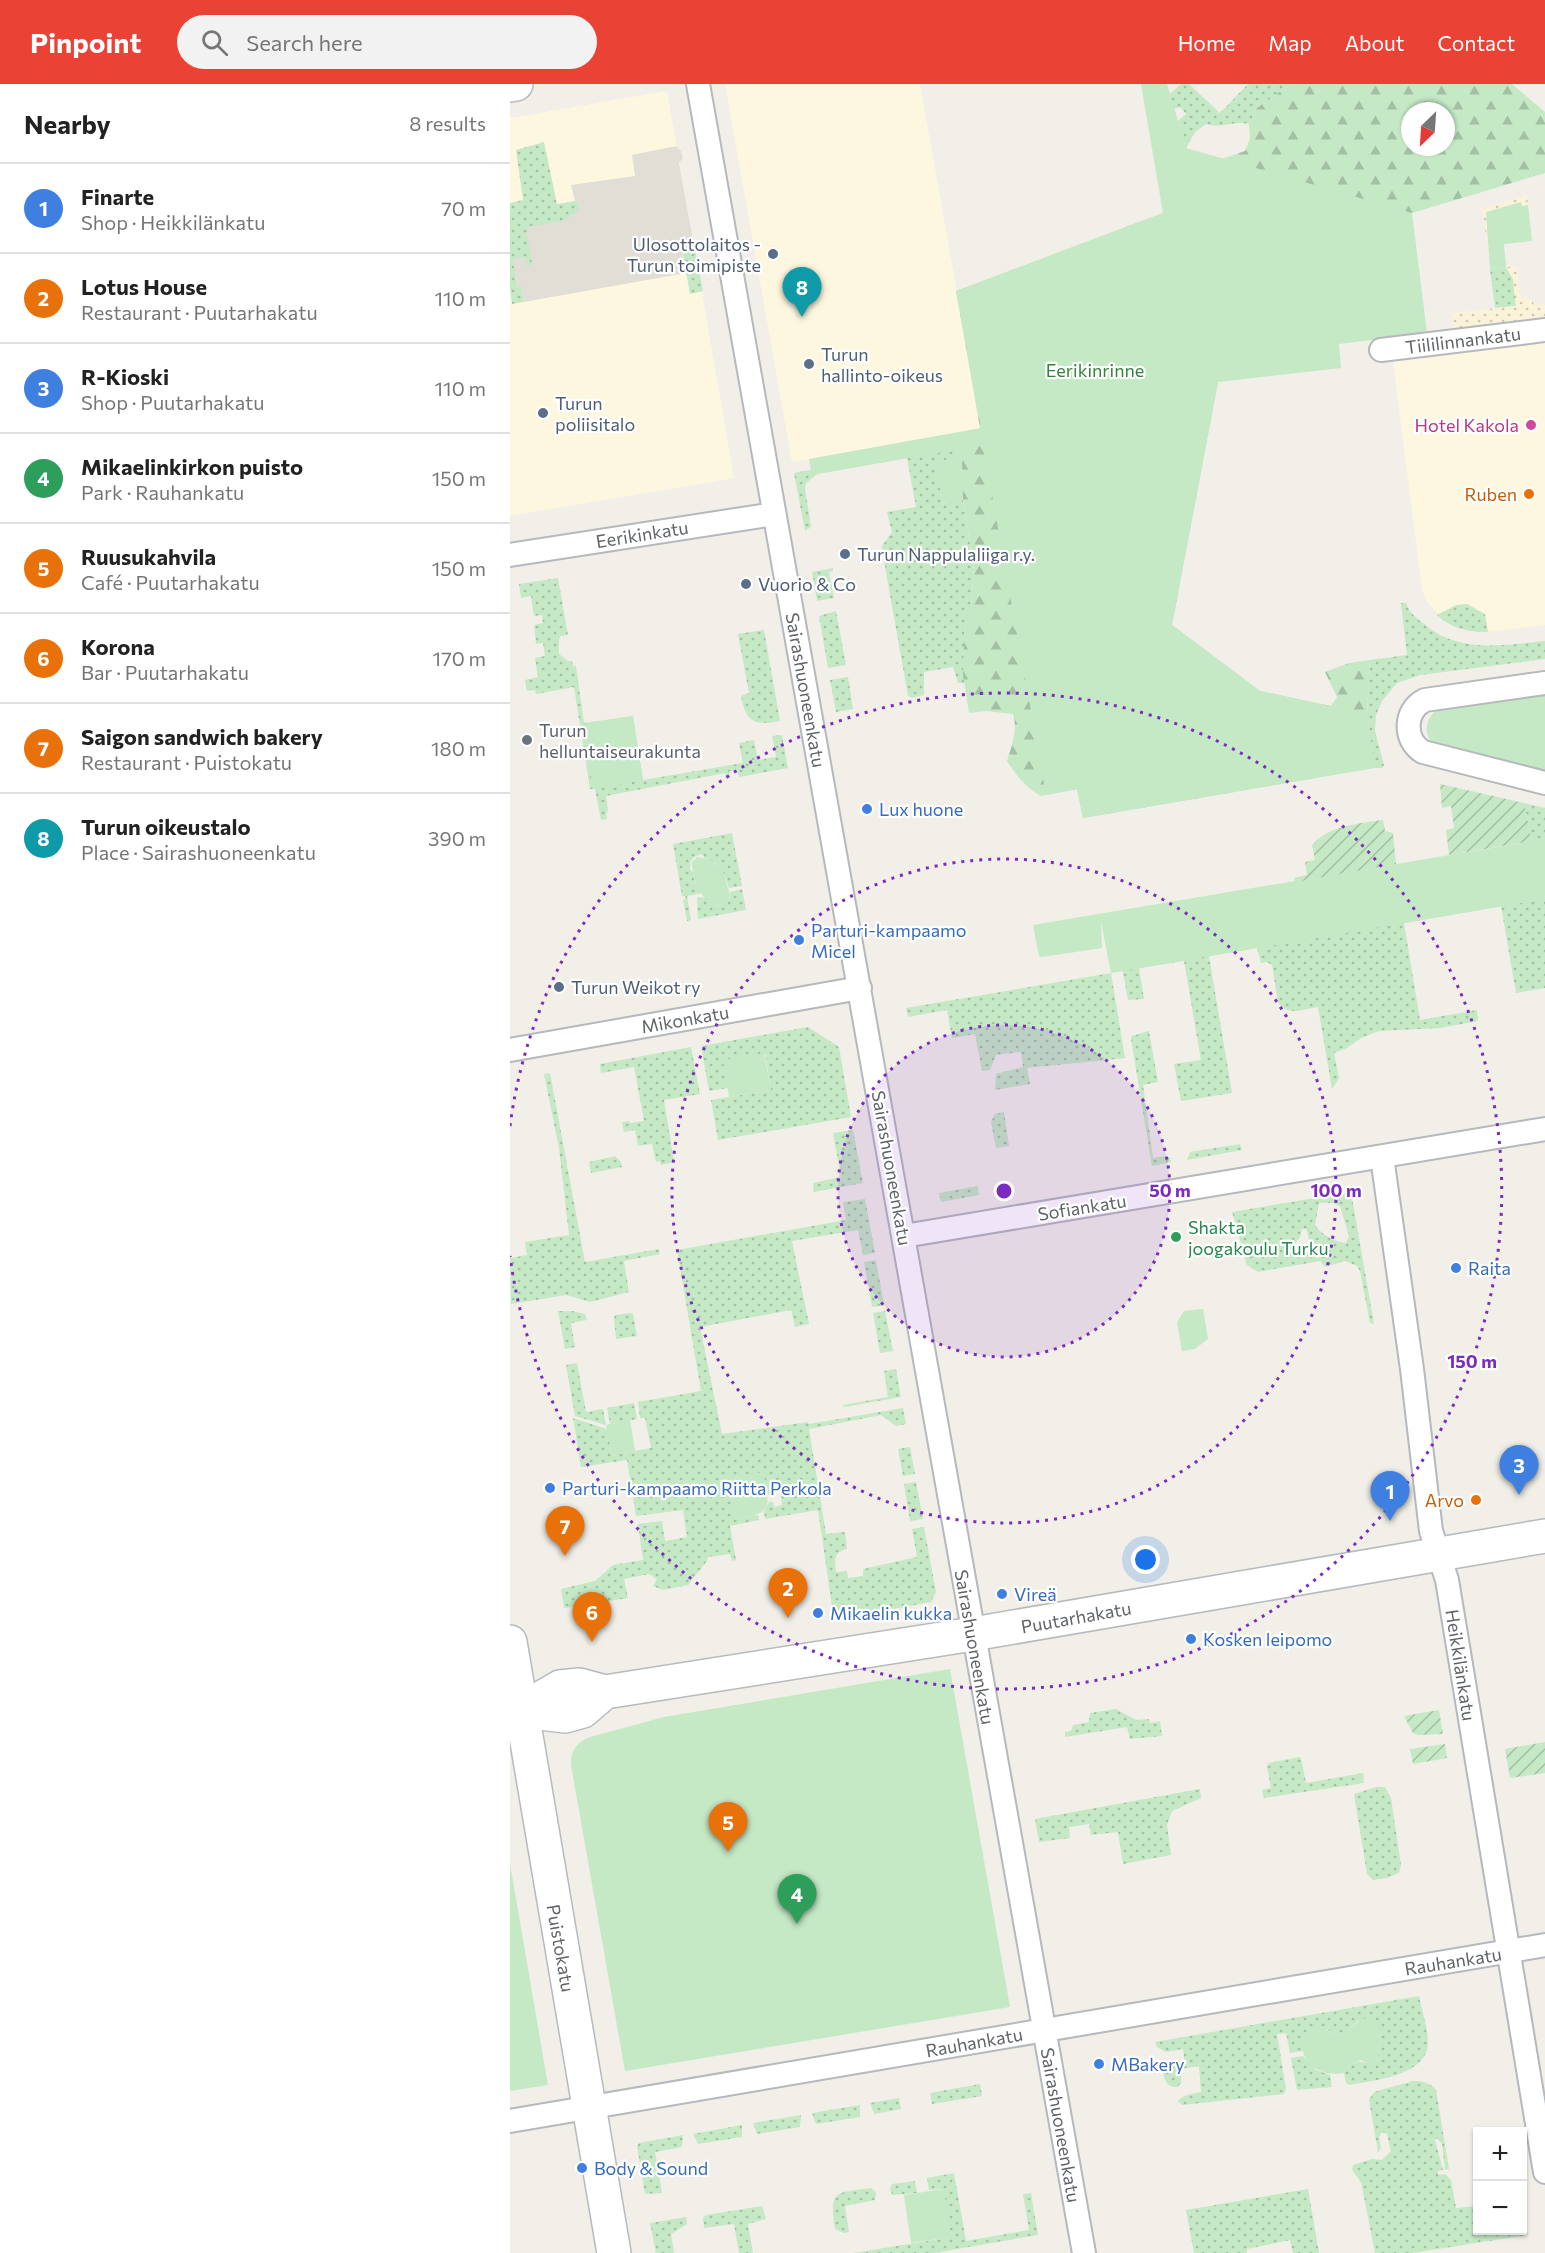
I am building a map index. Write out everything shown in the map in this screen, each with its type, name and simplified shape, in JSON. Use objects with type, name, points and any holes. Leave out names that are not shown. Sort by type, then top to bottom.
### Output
[{"type":"street","points":[[510,85],[516,84]]},
{"type":"street","name":"Sairashuoneenkatu","points":[[698,84],[1084,2253]]},
{"type":"street","name":"Tiililinnankatu","points":[[1381,350],[1545,330]]},
{"type":"street","name":"Eerikinkatu","points":[[510,555],[774,514]]},
{"type":"street","points":[[1545,683],[1425,700],[1414,710],[1409,724],[1412,742],[1423,752],[1545,783]]},
{"type":"street","name":"Mikonkatu","points":[[510,1050],[860,988]]},
{"type":"street","name":"Sofiankatu","points":[[904,1236],[1545,1129]]},
{"type":"street","name":"Heikkilänkatu","points":[[1382,1157],[1431,1531],[1449,1590],[1545,2172]]},
{"type":"street","name":"Puutarhakatu","points":[[516,1710],[560,1687],[579,1685],[605,1692],[973,1634],[1545,1536]]},
{"type":"street","name":"Puistokatu","points":[[510,1642],[516,1710],[614,2253]]},
{"type":"street","name":"Rauhankatu","points":[[510,2121],[1545,1945]]},
{"type":"shaded area","points":[[725,84],[920,84],[981,428],[792,462]]},
{"type":"shaded area","points":[[667,91],[734,478],[510,516],[510,118]]},
{"type":"shaded area","points":[[676,146],[683,158],[679,163],[693,240],[681,243],[686,273],[524,302],[521,288],[517,288],[512,259],[516,258],[510,216],[575,201],[571,185],[635,176],[632,155]]},
{"type":"shaded area","points":[[1545,343],[1545,625],[1488,632],[1465,630],[1442,619],[1426,600],[1422,589],[1393,361]]},
{"type":"green space","name":"Eerikinrinne","points":[[1141,84],[1167,84],[1186,148],[1412,213],[1427,333],[1339,344],[1341,368],[1218,382],[1172,625],[1260,691],[1367,714],[1374,768],[1083,818],[1077,789],[1046,795],[983,445],[812,475],[809,459],[981,428],[956,291],[1163,213]]},
{"type":"green space","points":[[1181,84],[1189,84],[1220,113],[1248,84],[1291,84],[1257,108],[1249,124],[1218,126],[1206,124],[1195,132],[1186,148],[1178,121],[1186,114],[1180,107],[1166,112],[1166,97]]},
{"type":"green space","name":"Eerikinrinne","points":[[1291,84],[1512,84],[1545,112],[1545,173],[1412,213],[1379,226],[1218,382],[1172,625],[1260,691],[1331,706],[1337,697],[1325,672],[1349,663],[1370,660],[1367,714],[1374,768],[1083,818],[1077,789],[1041,796],[1026,785],[1010,766],[1007,761],[1015,732],[1013,714],[986,711],[969,713],[963,674],[964,634],[971,603],[974,569],[962,492],[962,448],[983,445],[956,291],[1163,213],[1213,162],[1245,151],[1250,139],[1249,124],[1257,108]]},
{"type":"green space","points":[[544,142],[557,204],[575,201],[578,203],[578,211],[562,221],[526,227],[532,264],[527,267],[525,257],[513,259],[517,288],[521,287],[524,302],[512,304],[510,203],[523,200],[516,150]]},
{"type":"green space","points":[[1521,202],[1522,206],[1528,205],[1532,241],[1504,244],[1506,267],[1490,269],[1486,212]]},
{"type":"green space","points":[[693,240],[703,291],[690,294],[681,243]]},
{"type":"green space","points":[[1506,267],[1513,279],[1516,306],[1495,308],[1490,269]]},
{"type":"green space","points":[[962,448],[962,457],[935,462],[943,503],[963,500],[974,569],[971,603],[964,634],[965,683],[958,683],[953,667],[924,672],[924,695],[912,698],[908,696],[883,555],[882,546],[892,532],[887,512],[916,507],[907,458]]},
{"type":"green space","points":[[962,457],[963,500],[943,503],[934,462]]},
{"type":"green space","points":[[820,468],[821,471],[806,483],[811,527],[805,531],[794,473]]},
{"type":"green space","points":[[833,568],[833,571],[829,572],[834,598],[817,601],[812,572]]},
{"type":"green space","points":[[558,578],[568,635],[561,636],[559,639],[559,654],[576,666],[584,723],[633,716],[643,780],[743,763],[739,743],[754,740],[758,760],[776,757],[772,736],[782,735],[788,768],[739,777],[737,770],[729,771],[730,778],[726,779],[725,773],[606,796],[607,819],[601,820],[595,789],[590,789],[574,687],[536,694],[535,690],[527,691],[525,680],[538,677],[535,658],[545,656],[543,643],[536,644],[534,625],[543,623],[542,615],[534,616],[531,596],[521,598],[519,584]]},
{"type":"green space","points":[[1401,603],[1406,603],[1413,615],[1438,634],[1467,644],[1497,645],[1545,641],[1545,659],[1420,675],[1397,683],[1382,701],[1376,715],[1375,731],[1384,765],[1382,768],[1374,768],[1367,714],[1370,660],[1407,655]]},
{"type":"green space","points":[[1467,604],[1485,614],[1488,632],[1461,629],[1437,615],[1456,605]]},
{"type":"green space","points":[[836,611],[846,665],[828,668],[819,616]]},
{"type":"green space","points":[[764,630],[780,721],[764,723],[749,717],[743,705],[741,696],[749,693],[738,634]]},
{"type":"green space","points":[[848,677],[853,709],[836,712],[830,680]]},
{"type":"green space","points":[[1545,694],[1545,774],[1434,744],[1428,736],[1428,722],[1437,709]]},
{"type":"green space","points":[[633,716],[643,780],[593,789],[582,724]]},
{"type":"green space","points":[[1440,784],[1524,803],[1532,841],[1449,855],[1446,830],[1454,828],[1451,806],[1442,808]]},
{"type":"green space","points":[[1524,803],[1545,808],[1545,988],[1516,993],[1501,906],[1404,923],[1420,1020],[1477,1010],[1478,1021],[1440,1028],[1379,1031],[1361,1038],[1347,1048],[1334,1053],[1339,1078],[1332,1089],[1318,1007],[1291,1011],[1282,1007],[1278,1002],[1272,965],[1267,962],[1261,963],[1257,948],[1209,956],[1232,1093],[1181,1101],[1174,1064],[1201,1060],[1184,961],[1139,968],[1144,999],[1128,1000],[1122,967],[1100,915],[1245,890],[1253,905],[1532,841]]},
{"type":"green space","points":[[1383,820],[1385,831],[1393,833],[1396,864],[1295,882],[1294,878],[1307,875],[1305,862],[1315,860],[1312,845],[1318,839],[1345,826]]},
{"type":"green space","points":[[732,833],[742,886],[729,888],[723,873],[714,862],[703,858],[701,854],[695,856],[691,861],[690,870],[702,893],[687,896],[691,920],[687,921],[683,900],[685,896],[682,896],[673,844]]},
{"type":"green space","points":[[1545,839],[1545,899],[1111,973],[1101,922],[1102,948],[1039,956],[1033,925]]},
{"type":"green space","points":[[697,857],[711,860],[723,871],[730,895],[728,902],[722,906],[709,901],[696,884],[692,862]]},
{"type":"green space","points":[[742,889],[746,910],[698,919],[697,898],[704,897],[717,906],[722,906],[730,898],[730,892]]},
{"type":"green space","points":[[1111,973],[1125,1058],[1027,1068],[1030,1084],[995,1090],[996,1074],[1023,1067],[1021,1052],[996,1055],[990,1070],[982,1071],[975,1034],[952,1038],[947,1010],[908,1017],[906,1008]]},
{"type":"green space","points":[[808,1027],[839,1047],[851,1117],[718,1140],[711,1100],[771,1090],[765,1054],[723,1060],[728,1088],[709,1091],[701,1046]]},
{"type":"green space","points":[[1149,1031],[1158,1082],[1143,1085],[1153,1158],[1166,1156],[1171,1162],[1152,1166],[1131,1039],[1132,1036]]},
{"type":"green space","points":[[691,1047],[700,1094],[664,1100],[674,1162],[661,1165],[660,1161],[656,1162],[652,1144],[638,1146],[635,1130],[624,1132],[622,1122],[644,1121],[634,1067],[601,1073],[600,1064]]},
{"type":"green space","points":[[764,1053],[771,1090],[729,1097],[723,1060]]},
{"type":"green space","points":[[550,1073],[585,1262],[659,1249],[660,1254],[624,1261],[629,1292],[590,1302],[566,1295],[511,1304],[510,1258],[527,1255],[525,1242],[569,1235],[559,1148],[544,1074]]},
{"type":"green space","points":[[1004,1112],[1009,1146],[996,1148],[991,1122],[995,1114]]},
{"type":"green space","points":[[853,1130],[863,1183],[814,1192],[813,1183],[841,1177],[833,1133]]},
{"type":"green space","points":[[1240,1144],[1242,1150],[1187,1160],[1190,1152]]},
{"type":"green space","points":[[615,1156],[621,1162],[622,1167],[591,1173],[589,1162]]},
{"type":"green space","points":[[978,1186],[979,1195],[941,1202],[939,1193]]},
{"type":"green space","points":[[1351,1192],[1374,1324],[1370,1323],[1360,1271],[1357,1266],[1345,1261],[1325,1267],[1320,1261],[1258,1272],[1247,1265],[1232,1212]],"holes":[[[1319,1203],[1332,1203],[1340,1206],[1349,1236],[1346,1243],[1328,1237],[1315,1225]],[[1302,1229],[1306,1229],[1310,1253],[1294,1255],[1290,1250],[1300,1237]]]},
{"type":"green space","points":[[865,1199],[875,1253],[863,1255],[858,1230],[792,1241],[809,1324],[795,1327],[791,1310],[700,1327],[722,1434],[808,1422],[809,1424],[903,1408],[906,1424],[896,1426],[881,1415],[809,1429],[826,1534],[845,1532],[847,1549],[837,1555],[836,1572],[847,1571],[848,1578],[863,1576],[863,1569],[917,1557],[912,1529],[924,1527],[936,1592],[931,1602],[834,1620],[818,1510],[765,1519],[764,1512],[769,1502],[773,1502],[774,1507],[782,1505],[780,1490],[768,1495],[763,1473],[734,1519],[758,1515],[759,1520],[730,1526],[736,1560],[732,1561],[730,1554],[708,1557],[688,1585],[663,1590],[653,1586],[657,1579],[649,1574],[624,1579],[628,1598],[564,1608],[561,1589],[595,1581],[613,1565],[643,1560],[638,1524],[662,1521],[665,1541],[687,1537],[683,1510],[636,1516],[627,1460],[581,1467],[573,1418],[607,1429],[612,1455],[651,1448],[645,1418],[640,1418],[638,1402],[701,1391],[677,1250],[846,1220],[843,1202]]},
{"type":"green space","points":[[876,1260],[884,1305],[872,1307],[864,1262]]},
{"type":"green space","points":[[1203,1309],[1208,1339],[1195,1349],[1182,1351],[1177,1322],[1184,1311]]},
{"type":"green space","points":[[558,1311],[585,1314],[587,1320],[571,1323],[575,1347],[565,1349]]},
{"type":"green space","points":[[885,1311],[893,1351],[880,1353],[873,1313]]},
{"type":"green space","points":[[631,1313],[637,1336],[616,1339],[615,1315]]},
{"type":"green space","points":[[577,1363],[586,1412],[603,1409],[606,1425],[575,1416],[566,1365]]},
{"type":"green space","points":[[896,1369],[901,1397],[844,1407],[843,1405],[888,1397],[884,1371]]},
{"type":"green space","points":[[634,1403],[637,1419],[610,1424],[607,1408]]},
{"type":"green space","points":[[630,1420],[635,1451],[612,1455],[606,1425]]},
{"type":"green space","points":[[910,1447],[915,1474],[903,1476],[898,1449]]},
{"type":"green space","points":[[763,1472],[767,1495],[766,1508],[763,1512],[734,1519],[728,1477]]},
{"type":"green space","points":[[916,1482],[923,1519],[910,1521],[904,1484]]},
{"type":"green space","points":[[950,1669],[1010,2007],[625,2071],[571,1765],[572,1756],[578,1744],[590,1737],[664,1717]]},
{"type":"green space","points":[[1116,1709],[1136,1720],[1149,1719],[1150,1723],[1160,1721],[1162,1736],[1130,1739],[1127,1727],[1065,1737],[1065,1732],[1071,1731],[1073,1725],[1089,1722],[1090,1713]]},
{"type":"green space","points":[[1439,1710],[1443,1734],[1418,1735],[1413,1733],[1404,1716]]},
{"type":"green space","points":[[1545,1742],[1545,1773],[1510,1778],[1505,1749]]},
{"type":"green space","points":[[1445,1744],[1447,1758],[1413,1764],[1410,1749]]},
{"type":"green space","points":[[1299,1757],[1306,1783],[1363,1773],[1364,1783],[1264,1798],[1262,1790],[1271,1788],[1267,1766],[1269,1763]]},
{"type":"green space","points":[[1376,1787],[1385,1787],[1391,1798],[1401,1865],[1399,1873],[1373,1880],[1367,1874],[1354,1794]]},
{"type":"green space","points":[[1200,1789],[1201,1798],[1172,1811],[1167,1825],[1171,1855],[1123,1864],[1118,1832],[1091,1835],[1089,1824],[1069,1827],[1070,1838],[1039,1842],[1035,1819]]},
{"type":"green space","points":[[510,1864],[548,2085],[510,2091]]},
{"type":"green space","points":[[1419,1996],[1428,2043],[1419,2063],[1398,2074],[1350,2085],[1346,2083],[1344,2073],[1350,2065],[1358,2062],[1377,2064],[1380,2032],[1358,2021],[1345,2032],[1337,2035],[1326,2029],[1302,2044],[1303,2051],[1290,2053],[1286,2033],[1277,2034],[1286,2089],[1284,2094],[1182,2105],[1178,2101],[1183,2097],[1201,2092],[1199,2066],[1181,2069],[1181,2083],[1177,2087],[1170,2086],[1162,2068],[1185,2065],[1183,2049],[1166,2052],[1157,2047],[1155,2042]]},
{"type":"green space","points":[[1372,2017],[1378,2021],[1380,2032],[1377,2064],[1374,2066],[1361,2060],[1348,2066],[1344,2073],[1335,2074],[1320,2071],[1308,2062],[1302,2048],[1302,2039],[1310,2030],[1318,2026],[1337,2035],[1362,2020]]},
{"type":"green space","points":[[1303,2056],[1316,2070],[1330,2075],[1332,2087],[1297,2090],[1291,2058]]},
{"type":"green space","points":[[1413,2081],[1426,2082],[1431,2085],[1436,2090],[1449,2169],[1445,2170],[1442,2144],[1437,2138],[1435,2140],[1443,2170],[1438,2171],[1438,2175],[1445,2174],[1451,2180],[1456,2208],[1473,2206],[1473,2235],[1527,2235],[1527,2229],[1528,2235],[1412,2253],[1375,2253],[1361,2182],[1352,2170],[1353,2165],[1372,2159],[1382,2160],[1391,2151],[1387,2134],[1382,2132],[1379,2137],[1381,2148],[1378,2152],[1369,2100],[1374,2092]]},
{"type":"green space","points":[[980,2084],[982,2096],[932,2104],[930,2093]]},
{"type":"green space","points":[[899,2098],[901,2109],[874,2114],[870,2103]]},
{"type":"green space","points":[[860,2105],[860,2117],[816,2124],[812,2113]]},
{"type":"green space","points":[[801,2115],[800,2127],[757,2134],[753,2123]]},
{"type":"green space","points":[[742,2125],[742,2137],[698,2144],[693,2134]]},
{"type":"green space","points":[[683,2135],[682,2147],[655,2152],[662,2193],[645,2194],[637,2146],[639,2143]]},
{"type":"green space","points":[[954,2173],[966,2241],[1029,2230],[1023,2194],[1031,2193],[1038,2235],[934,2253],[854,2253],[951,2237],[943,2189],[929,2190],[927,2178]]},
{"type":"green space","points":[[915,2181],[917,2193],[892,2195],[890,2188],[892,2184]]},
{"type":"green space","points":[[871,2188],[876,2192],[875,2200],[845,2206],[849,2232],[844,2233],[835,2229],[833,2207],[837,2196],[849,2191]]},
{"type":"green space","points":[[944,2189],[951,2237],[911,2243],[904,2195]]},
{"type":"green space","points":[[1308,2189],[1319,2253],[1293,2253],[1290,2240],[1247,2249],[1247,2253],[1194,2253],[1186,2210]]},
{"type":"green space","points":[[762,2206],[766,2219],[748,2224],[753,2253],[739,2253],[734,2224],[704,2228],[703,2218],[706,2215]]},
{"type":"green space","points":[[686,2217],[687,2224],[671,2234],[674,2253],[656,2253],[650,2223]]},
{"type":"sand","points":[[1527,195],[1528,205],[1522,206],[1521,202],[1487,242],[1482,209]]},
{"type":"sand","points":[[1506,267],[1517,267],[1521,298],[1532,298],[1534,305],[1545,304],[1545,318],[1454,329],[1452,313],[1516,306],[1513,279]]},
{"type":"place","name":"Ulosottolaitos - Turun toimipiste","points":[[773,254]]},
{"type":"place","name":"Turun oikeustalo","points":[[802,317]]},
{"type":"place","name":"Turun hallinto-oikeus","points":[[809,364]]},
{"type":"place","name":"Turun poliisitalo","points":[[543,413]]},
{"type":"place","name":"Hotel Kakola","points":[[1531,425]]},
{"type":"place","name":"Ruben","points":[[1529,494]]},
{"type":"place","name":"Turun Nappulaliiga r.y.","points":[[845,554]]},
{"type":"place","name":"Vuorio & Co","points":[[746,584]]},
{"type":"place","name":"Turun helluntaiseurakunta","points":[[527,740]]},
{"type":"place","name":"Lux huone","points":[[867,809]]},
{"type":"place","name":"Parturi-kampaamo Micel","points":[[799,940]]},
{"type":"place","name":"Turun Weikot ry","points":[[559,987]]},
{"type":"place","name":"Shakta joogakoulu Turku","points":[[1176,1237]]},
{"type":"place","name":"Raita","points":[[1456,1268]]},
{"type":"place","name":"Parturi-kampaamo Riitta Perkola","points":[[550,1488]]},
{"type":"place","name":"R-Kioski","points":[[1519,1495]]},
{"type":"place","name":"Arvo","points":[[1476,1500]]},
{"type":"place","name":"Finarte","points":[[1390,1521]]},
{"type":"place","name":"Saigon sandwich bakery","points":[[565,1556]]},
{"type":"place","name":"Vireä","points":[[1002,1594]]},
{"type":"place","name":"Mikaelin kukka","points":[[818,1613]]},
{"type":"place","name":"Lotus House","points":[[788,1618]]},
{"type":"place","name":"Kosken leipomo","points":[[1191,1639]]},
{"type":"place","name":"Korona","points":[[592,1642]]},
{"type":"place","name":"Ruusukahvila","points":[[728,1852]]},
{"type":"place","name":"Mikaelinkirkon puisto","points":[[797,1924]]},
{"type":"place","name":"MBakery","points":[[1099,2064]]},
{"type":"place","name":"Body & Sound","points":[[582,2168]]}]
